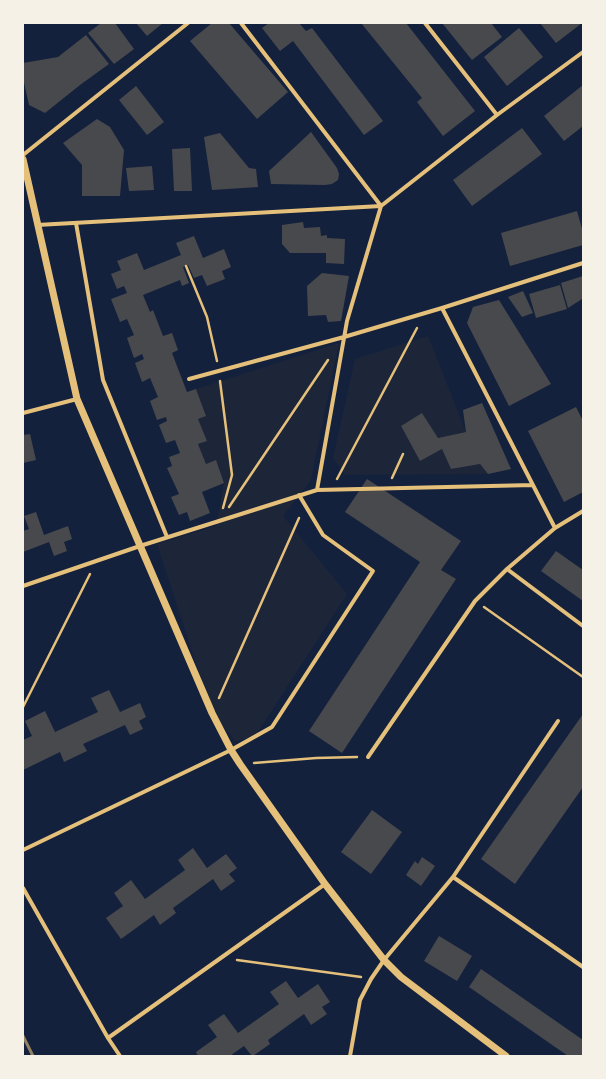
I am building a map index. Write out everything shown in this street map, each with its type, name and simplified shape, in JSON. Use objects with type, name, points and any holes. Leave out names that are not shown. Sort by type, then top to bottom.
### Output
[{"type":"street","points":[[23,154],[188,23]]},
{"type":"street","points":[[242,23],[381,206]]},
{"type":"street","points":[[425,23],[496,114]]},
{"type":"street","points":[[317,490],[347,321],[381,206],[496,114],[583,52]]},
{"type":"street","points":[[23,159],[77,399],[212,713],[231,750],[325,884],[384,960],[400,978],[506,1056]]},
{"type":"street","points":[[37,225],[381,206]]},
{"type":"street","points":[[76,223],[102,380],[167,537]]},
{"type":"street","points":[[189,379],[344,337],[442,308],[583,263]]},
{"type":"street","points":[[442,308],[555,528]]},
{"type":"street","points":[[23,413],[77,399]]},
{"type":"street","points":[[23,586],[219,520],[317,490],[533,485]]},
{"type":"street","points":[[23,850],[231,750],[272,727],[372,571],[323,534],[299,496]]},
{"type":"street","points":[[368,757],[475,601],[507,569],[555,528],[583,511]]},
{"type":"street","points":[[507,569],[583,626]]},
{"type":"street","points":[[350,1056],[360,1000],[372,979],[384,960],[453,877],[558,721]]},
{"type":"street","points":[[453,877],[583,967]]},
{"type":"street","points":[[108,1038],[325,884]]},
{"type":"street","points":[[23,888],[108,1038],[120,1056]]},
{"type":"path","points":[[186,266],[207,317],[219,371],[232,475],[219,520]]},
{"type":"path","points":[[331,490],[424,313]]},
{"type":"path","points":[[219,520],[331,356]]},
{"type":"path","points":[[387,489],[403,454]]},
{"type":"path","points":[[212,713],[305,506]]},
{"type":"path","points":[[23,707],[97,560]]},
{"type":"path","points":[[475,601],[583,677]]},
{"type":"path","points":[[240,764],[316,758],[368,757]]},
{"type":"path","points":[[220,958],[372,979]]},
{"type":"shaded area","points":[[428,336],[466,432],[438,438],[422,413],[401,427],[420,461],[442,449],[451,469],[480,464],[488,474],[345,475],[333,458],[355,359]]},
{"type":"shaded area","points":[[339,343],[311,480],[283,516],[347,594],[254,738],[235,741],[212,713],[157,544],[216,526],[224,483],[216,460],[206,464],[198,444],[207,441],[198,419],[206,416],[196,389]]},
{"type":"building","points":[[101,23],[115,23],[134,49],[114,64],[88,33]]},
{"type":"building","points":[[136,23],[163,23],[147,36]]},
{"type":"building","points":[[212,23],[229,23],[288,92],[257,119],[190,41]]},
{"type":"building","points":[[269,23],[299,23],[306,31],[312,28],[383,121],[364,135],[293,41],[280,51],[262,28]]},
{"type":"building","points":[[361,23],[406,23],[475,111],[443,136],[417,102],[422,98]]},
{"type":"building","points":[[442,23],[491,23],[502,37],[472,60]]},
{"type":"building","points":[[540,23],[582,23],[556,43]]},
{"type":"building","points":[[519,28],[543,57],[507,86],[484,57]]},
{"type":"building","points":[[86,35],[109,64],[45,113],[29,105],[23,78],[23,63],[58,57]]},
{"type":"building","points":[[583,85],[583,126],[564,141],[544,116]]},
{"type":"building","points":[[136,86],[164,122],[147,135],[119,100]]},
{"type":"building","points":[[97,119],[110,127],[124,150],[120,196],[82,196],[82,165],[63,143]]},
{"type":"building","points":[[522,128],[542,154],[472,206],[453,180]]},
{"type":"building","points":[[311,132],[337,168],[339,174],[338,180],[332,184],[325,185],[271,184],[269,171]]},
{"type":"building","points":[[220,133],[249,168],[256,169],[258,187],[212,190],[204,137]]},
{"type":"building","points":[[190,148],[192,191],[174,191],[172,149]]},
{"type":"building","points":[[152,166],[154,190],[129,191],[126,168]]},
{"type":"building","points":[[577,211],[583,232],[583,245],[510,266],[501,233]]},
{"type":"building","points":[[303,222],[304,228],[320,227],[321,236],[327,235],[327,238],[345,239],[344,264],[326,263],[326,253],[290,253],[282,244],[282,225]]},
{"type":"building","points":[[194,236],[203,258],[224,249],[231,267],[222,271],[225,279],[207,286],[202,275],[194,278],[188,265],[183,267],[189,283],[182,286],[180,280],[143,295],[150,312],[153,310],[163,336],[172,333],[178,350],[172,353],[187,392],[196,389],[206,416],[198,419],[207,441],[198,444],[206,464],[216,460],[224,483],[202,492],[210,513],[190,521],[187,512],[179,515],[171,497],[179,494],[167,468],[172,466],[169,457],[180,453],[175,440],[166,443],[159,425],[167,421],[166,417],[157,420],[150,401],[158,397],[150,378],[142,382],[135,363],[144,359],[142,354],[134,358],[127,338],[134,335],[127,319],[120,322],[111,299],[127,293],[124,286],[117,289],[111,274],[121,270],[117,261],[137,253],[144,270],[181,255],[176,243]]},
{"type":"building","points":[[322,273],[349,276],[341,321],[328,322],[326,315],[308,316],[307,286]]},
{"type":"building","points":[[583,276],[583,302],[582,299],[568,308],[561,283]]},
{"type":"building","points":[[560,285],[567,309],[536,318],[529,294]]},
{"type":"building","points":[[523,291],[533,313],[522,317],[508,297]]},
{"type":"building","points":[[499,300],[551,384],[509,406],[467,323],[473,307]]},
{"type":"building","points":[[482,403],[511,469],[488,474],[480,464],[451,469],[442,449],[420,461],[401,426],[422,413],[438,438],[466,432],[463,410]]},
{"type":"building","points":[[576,407],[583,421],[583,492],[564,502],[528,431]]},
{"type":"building","points":[[30,434],[36,460],[23,463],[23,435]]},
{"type":"building","points":[[367,479],[461,541],[441,570],[456,579],[342,753],[309,731],[420,562],[345,512]]},
{"type":"building","points":[[36,512],[44,535],[68,526],[72,539],[64,542],[67,551],[54,556],[49,542],[23,552],[23,531],[29,529],[24,516]]},
{"type":"building","points":[[556,551],[583,570],[583,601],[541,571]]},
{"type":"building","points":[[109,690],[120,712],[140,703],[146,717],[139,721],[143,729],[130,735],[125,725],[83,744],[87,751],[64,762],[60,752],[23,770],[23,740],[32,736],[25,721],[45,711],[55,732],[98,712],[91,698]]},
{"type":"building","points":[[583,714],[583,787],[515,884],[481,859]]},
{"type":"building","points":[[372,810],[402,832],[371,874],[341,852]]},
{"type":"building","points":[[193,848],[207,868],[226,854],[237,868],[229,874],[235,881],[221,891],[213,879],[173,908],[176,913],[160,925],[154,915],[121,939],[106,918],[123,906],[114,893],[131,880],[145,899],[185,870],[178,860]]},
{"type":"building","points":[[422,857],[435,866],[421,886],[406,875],[415,861],[418,864]]},
{"type":"building","points":[[439,936],[472,956],[457,981],[424,961]]},
{"type":"building","points":[[481,969],[583,1040],[583,1056],[568,1056],[469,987]]},
{"type":"building","points":[[286,981],[298,998],[318,984],[330,1002],[322,1007],[327,1014],[311,1025],[304,1014],[268,1040],[270,1044],[253,1056],[244,1046],[230,1056],[198,1056],[196,1052],[217,1037],[208,1025],[224,1014],[238,1033],[279,1004],[270,992]]},
{"type":"railway","points":[[23,1036],[33,1056]]}]
